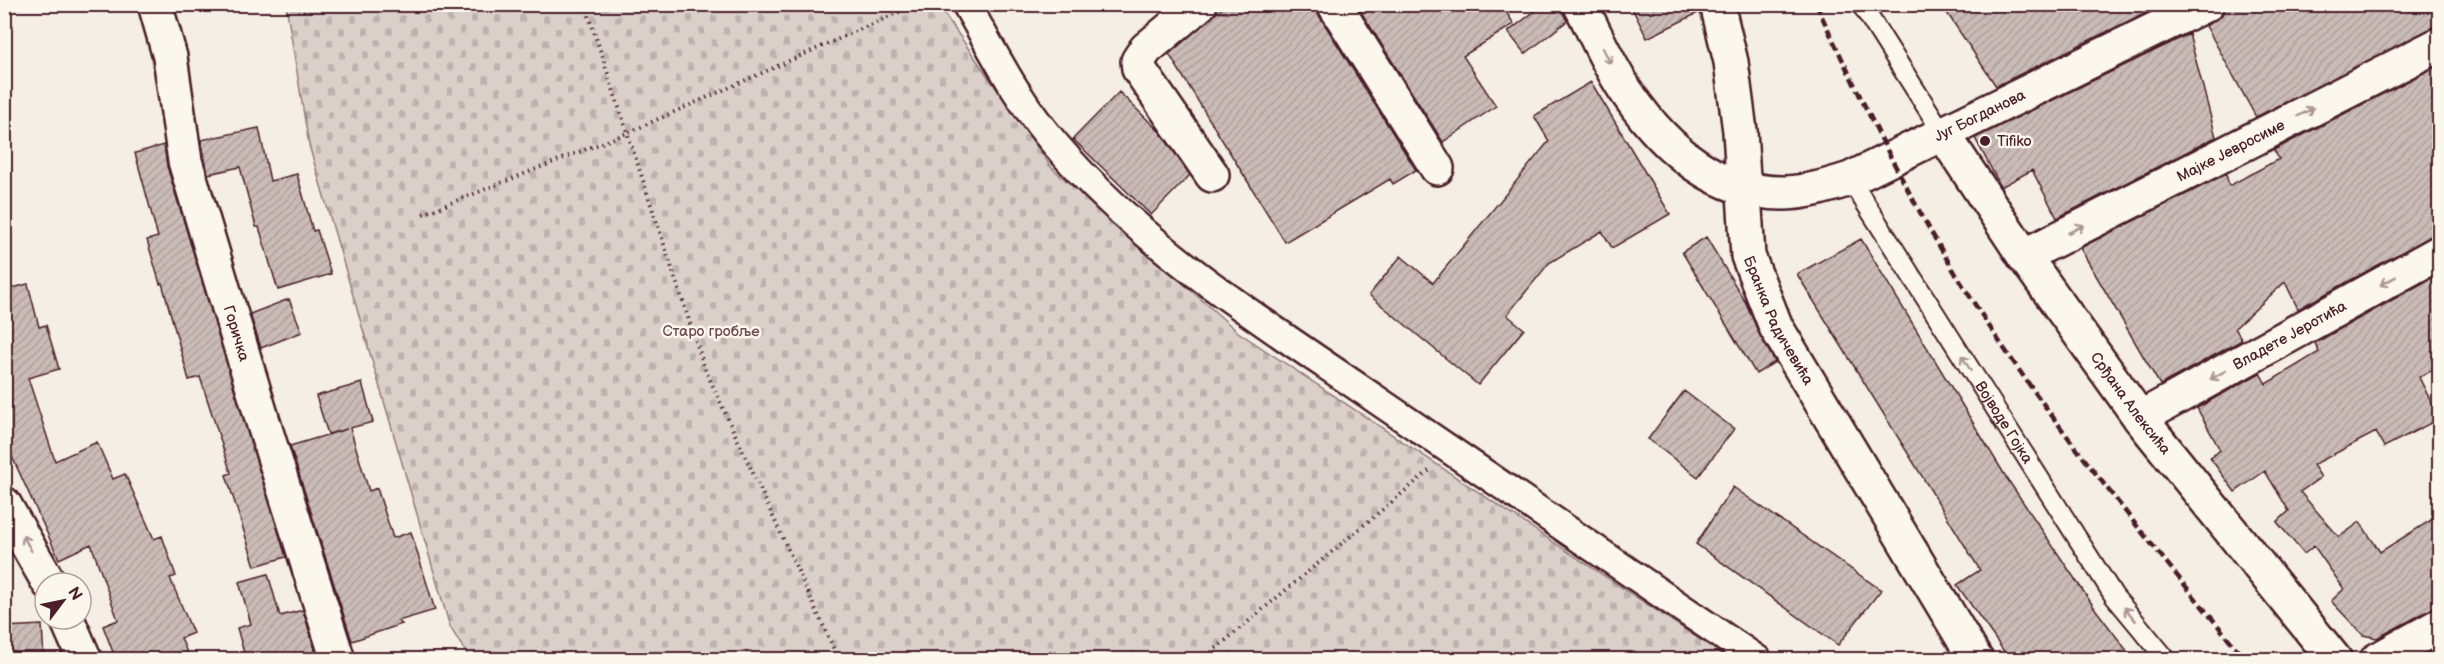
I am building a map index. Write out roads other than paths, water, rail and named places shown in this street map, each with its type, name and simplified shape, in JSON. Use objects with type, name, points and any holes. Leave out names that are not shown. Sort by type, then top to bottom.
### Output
[{"type":"street","name":"Горичка","points":[[155,4],[170,57],[185,161],[264,425],[338,660]]},
{"type":"street","points":[[966,4],[1026,108],[1056,146],[1104,195],[1200,276],[1452,452],[1758,660]]},
{"type":"street","points":[[1200,4],[1146,49],[1138,61],[1139,69],[1212,175]]},
{"type":"street","points":[[1334,4],[1437,168]]},
{"type":"street","points":[[1580,4],[1629,97],[1661,135],[1698,169],[1744,189],[1740,131],[1731,62],[1717,4]]},
{"type":"street","name":"Југ Богданова","points":[[1744,189],[1783,193],[1817,189],[1850,179],[1944,135],[2207,4]]},
{"type":"street","name":"Мајке Јевросиме","points":[[2024,256],[2439,44]]},
{"type":"street","name":"Срђана Алексића","points":[[1944,135],[2024,256],[2140,418],[2336,660]]},
{"type":"street","name":"Бранка Радичевића","points":[[1744,189],[1748,256],[1776,327],[1976,660]]},
{"type":"street","name":"Владете Јеротића","points":[[2140,418],[2439,252]]},
{"type":"street","points":[[4,504],[42,571]]},
{"type":"street","points":[[2377,660],[2439,625]]},
{"type":"street","points":[[72,631],[85,660]]},
{"type":"lane","points":[[1861,4],[1944,135]]},
{"type":"lane","name":"Војводе Гојка","points":[[1850,179],[2114,596],[2167,660]]},
{"type":"railway","points":[[1816,4],[1899,173],[1935,239],[1986,322],[2056,422],[2246,660]]},
{"type":"place","name":"Tifiko","points":[[1985,141]]},
{"type":"park label","name":"Старо гробље","points":[[711,331]]}]
